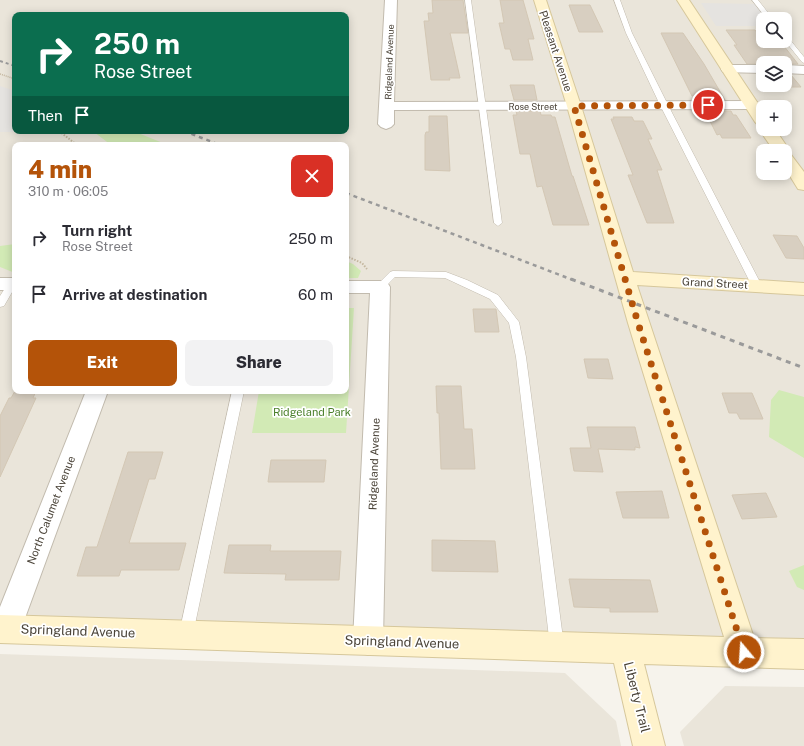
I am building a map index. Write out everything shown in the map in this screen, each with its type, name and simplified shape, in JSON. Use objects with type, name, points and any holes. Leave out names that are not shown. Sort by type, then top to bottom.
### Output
[{"type":"street","name":"Ridgeland Avenue","points":[[386,124],[391,0]]},
{"type":"street","name":"Pleasant Avenue","points":[[540,0],[574,106],[638,323],[744,652]]},
{"type":"street","points":[[683,0],[756,111]]},
{"type":"street","points":[[728,69],[756,69]]},
{"type":"street","points":[[792,69],[804,70]]},
{"type":"street","name":"Rose Street","points":[[387,106],[752,105]]},
{"type":"street","points":[[792,167],[804,185]]},
{"type":"street","name":"Grand Street","points":[[625,278],[804,289]]},
{"type":"street","points":[[349,287],[380,287]]},
{"type":"street","name":"Ridgeland Avenue","points":[[368,641],[380,287]]},
{"type":"street","name":"North Calumet Avenue","points":[[3,629],[96,394]]},
{"type":"street","name":"Springland Avenue","points":[[3,629],[804,654]]},
{"type":"street","name":"Liberty Trail","points":[[625,648],[649,746]]},
{"type":"lane","points":[[468,0],[484,106],[498,223]]},
{"type":"lane","points":[[617,0],[629,33],[664,106],[757,286]]},
{"type":"lane","points":[[755,0],[764,12]]},
{"type":"lane","points":[[792,46],[804,61]]},
{"type":"lane","points":[[380,287],[393,274],[446,275],[494,297],[514,322],[521,357],[557,646]]},
{"type":"lane","points":[[0,304],[9,284]]},
{"type":"lane","points":[[186,635],[237,394]]},
{"type":"path","points":[[0,74],[12,78]]},
{"type":"path","points":[[63,134],[73,142]]},
{"type":"shaded area","points":[[0,0],[804,0],[804,654],[0,629]]},
{"type":"shaded area","points":[[701,3],[755,4],[761,12],[756,12],[756,26],[716,26]]},
{"type":"shaded area","points":[[0,86],[12,90],[12,132],[0,132]]},
{"type":"shaded area","points":[[0,654],[565,673],[616,721],[621,746],[0,746]]},
{"type":"shaded area","points":[[725,686],[804,687],[804,746],[684,746],[680,732]]},
{"type":"green space","points":[[97,134],[140,134],[160,142],[107,142]]},
{"type":"green space","points":[[12,244],[12,272],[0,267],[0,246]]},
{"type":"green space","points":[[349,262],[361,271],[358,278],[349,278]]},
{"type":"green space","name":"Ridgeland Park","points":[[349,308],[354,308],[349,386]]},
{"type":"green space","points":[[779,390],[804,397],[804,458],[769,437],[771,400]]},
{"type":"green space","name":"Ridgeland Park","points":[[258,394],[348,394],[346,433],[252,433]]},
{"type":"green space","points":[[804,565],[804,590],[797,587],[789,571]]},
{"type":"building","points":[[432,0],[463,0],[468,33],[450,33],[460,78],[449,78],[450,80],[431,80],[424,21],[429,21],[428,13],[433,13]]},
{"type":"building","points":[[500,0],[523,0],[534,39],[528,39],[533,60],[513,60],[510,49],[505,49],[499,23],[504,23]]},
{"type":"building","points":[[569,5],[590,5],[603,32],[579,32]]},
{"type":"building","points":[[726,30],[755,30],[756,48],[785,48],[792,56],[756,56],[756,64],[747,64],[734,45],[737,45]]},
{"type":"building","points":[[661,33],[683,33],[704,64],[725,100],[698,100],[696,96],[692,96]]},
{"type":"building","points":[[792,56],[798,64],[792,64]]},
{"type":"building","points":[[792,76],[801,87],[792,87]]},
{"type":"building","points":[[510,85],[534,85],[537,100],[514,100]]},
{"type":"building","points":[[516,111],[540,111],[541,115],[551,115],[552,117],[555,117],[572,176],[589,225],[553,225],[542,186],[537,187],[530,154],[520,154],[513,115],[517,115]]},
{"type":"building","points":[[705,111],[731,111],[733,115],[736,115],[751,138],[722,138],[720,134],[717,135]]},
{"type":"building","points":[[429,116],[447,116],[450,171],[425,170],[425,135],[426,132],[429,132]]},
{"type":"building","points":[[613,117],[632,117],[634,121],[643,121],[652,139],[648,139],[662,170],[657,170],[674,223],[647,223],[628,175],[633,175],[611,119],[614,119]]},
{"type":"building","points":[[773,235],[797,236],[804,248],[804,259],[786,258]]},
{"type":"building","points":[[473,309],[496,309],[499,332],[475,332]]},
{"type":"building","points":[[584,359],[608,359],[613,379],[588,378]]},
{"type":"building","points":[[436,386],[461,386],[464,429],[472,429],[475,469],[441,469],[439,413],[437,413]]},
{"type":"building","points":[[722,393],[752,393],[763,419],[740,419],[737,413],[729,413]]},
{"type":"building","points":[[13,394],[35,394],[33,398],[36,398],[0,477],[0,416],[9,398],[11,398]]},
{"type":"building","points":[[587,427],[635,427],[640,448],[635,447],[635,450],[598,449],[603,472],[574,471],[570,448],[591,448]]},
{"type":"building","points":[[128,452],[163,452],[155,479],[149,479],[129,543],[186,543],[179,570],[121,570],[119,576],[77,576],[86,547],[97,547]]},
{"type":"building","points":[[271,460],[326,460],[324,482],[268,482]]},
{"type":"building","points":[[662,491],[669,518],[623,518],[616,492]]},
{"type":"building","points":[[766,493],[777,517],[742,519],[732,495]]},
{"type":"building","points":[[432,540],[495,541],[498,572],[432,571]]},
{"type":"building","points":[[229,545],[271,545],[270,551],[341,551],[339,580],[285,580],[286,574],[224,573]]},
{"type":"building","points":[[569,579],[650,580],[658,612],[610,612],[610,608],[574,607]]},
{"type":"railway","points":[[0,61],[12,65]]},
{"type":"railway","points":[[192,134],[212,142]]},
{"type":"railway","points":[[349,194],[573,280]]},
{"type":"railway","points":[[571,279],[804,368]]},
{"type":"route","points":[[708,105],[574,106],[638,323],[744,652]]}]
